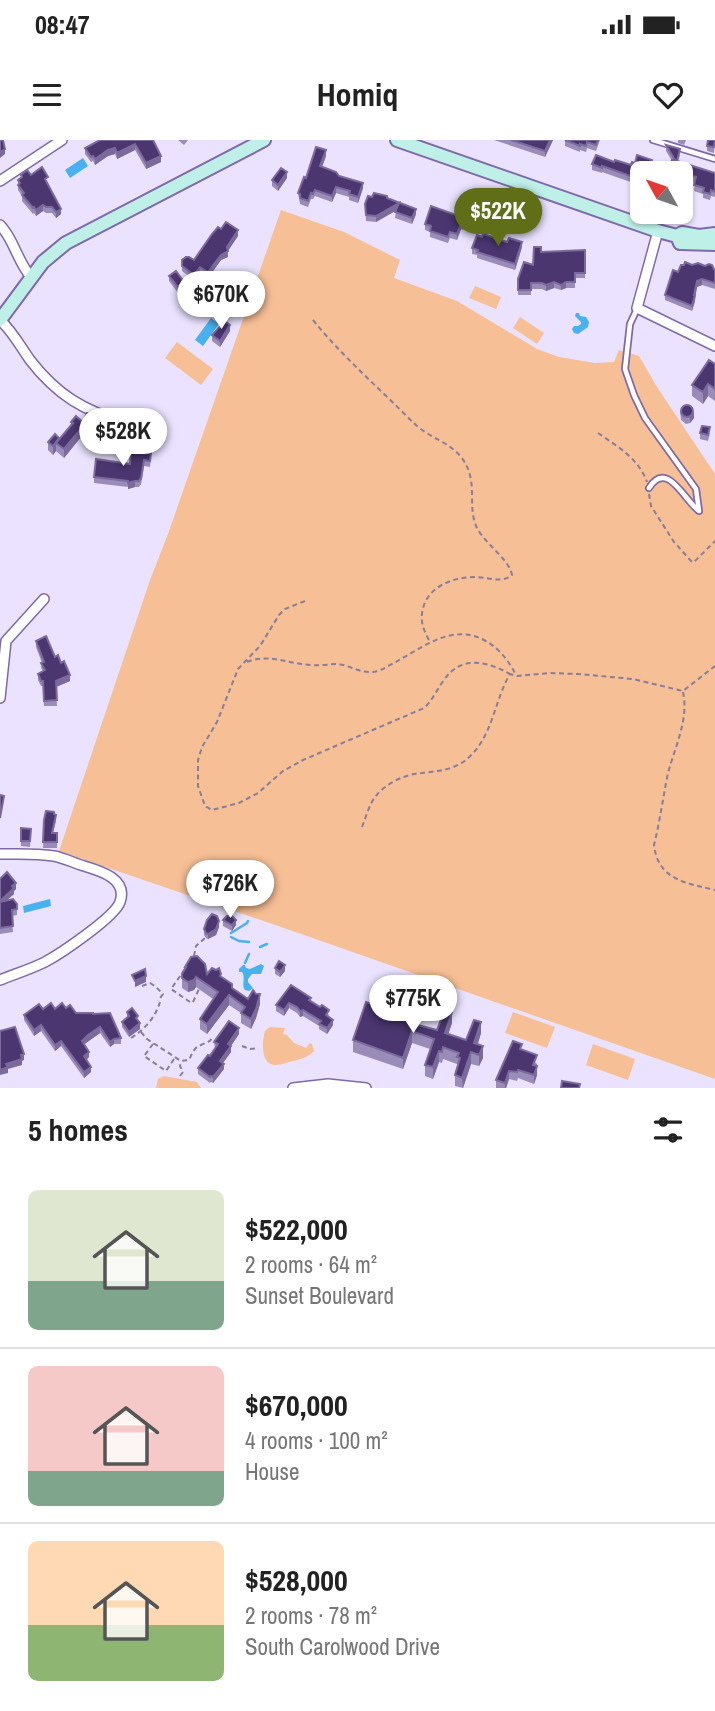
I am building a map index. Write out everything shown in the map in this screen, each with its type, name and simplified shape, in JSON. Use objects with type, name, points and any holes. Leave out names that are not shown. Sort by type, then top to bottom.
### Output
[{"type":"main road","points":[[0,320],[43,262],[66,243],[264,140]]},
{"type":"main road","points":[[397,140],[658,231],[677,236],[682,233],[699,236],[715,234]]},
{"type":"main road","points":[[677,236],[680,243],[715,244]]},
{"type":"street","points":[[0,181],[62,140]]},
{"type":"street","points":[[0,225],[5,230],[22,267],[31,277]]},
{"type":"street","points":[[658,231],[637,308],[715,346]]},
{"type":"street","points":[[0,320],[10,329],[37,369],[55,387],[91,412],[126,423]]},
{"type":"street","points":[[0,698],[6,641],[44,599]]},
{"type":"street","points":[[0,854],[43,855],[65,860],[113,877],[120,885],[121,893],[121,900],[112,914],[60,953],[0,979]]},
{"type":"street","points":[[293,1088],[328,1084],[366,1088]]},
{"type":"lane","points":[[653,140],[715,159]]},
{"type":"lane","points":[[637,308],[631,324],[625,369],[645,418],[696,489],[699,511],[667,478],[660,477],[653,481],[649,488]]},
{"type":"path","points":[[313,320],[343,355],[419,428],[460,456],[471,479],[475,525],[485,541],[511,570],[512,575],[509,578],[474,577],[440,586],[431,592],[425,603],[421,622],[430,642]]},
{"type":"path","points":[[598,433],[626,453],[646,477],[651,506],[687,561],[694,562],[715,541]]},
{"type":"path","points":[[305,601],[285,609],[279,615],[260,646],[238,669],[217,722],[202,747],[198,760],[198,786],[205,806],[212,810],[239,803],[258,793],[283,771],[303,760],[424,708],[459,665],[485,663],[517,676],[549,673],[634,679],[683,691]]},
{"type":"path","points":[[246,662],[274,658],[310,665],[339,664],[367,673],[375,672],[430,642],[453,634],[473,635],[490,643],[517,676]]},
{"type":"path","points":[[683,691],[715,666]]},
{"type":"path","points":[[362,827],[375,797],[399,779],[411,774],[450,769],[468,759],[485,736],[510,674]]},
{"type":"path","points":[[683,691],[685,714],[668,775],[654,845],[661,867],[669,875],[715,890]]},
{"type":"path","points":[[193,957],[196,946],[205,937]]},
{"type":"path","points":[[186,968],[171,989],[191,1002],[199,989]]},
{"type":"path","points":[[131,1038],[154,1018],[163,994],[150,983],[142,986]]},
{"type":"path","points":[[141,1032],[153,1044],[181,1061],[189,1060],[200,1045],[209,1043],[213,1037]]},
{"type":"path","points":[[153,1044],[145,1056],[166,1071],[174,1058]]},
{"type":"path","points":[[242,1046],[258,1048]]},
{"type":"path","points":[[180,1076],[183,1072],[181,1061]]},
{"type":"shaded area","points":[[281,210],[344,232],[400,260],[394,278],[457,301],[537,349],[559,357],[595,363],[614,362],[619,350],[639,356],[715,474],[715,1079],[59,851],[150,580]]},
{"type":"shaded area","points":[[475,286],[501,297],[496,309],[469,298]]},
{"type":"shaded area","points":[[520,317],[544,333],[537,344],[513,328]]},
{"type":"shaded area","points":[[177,342],[213,369],[201,385],[165,358]]},
{"type":"shaded area","points":[[513,1012],[555,1027],[547,1048],[505,1033]]},
{"type":"shaded area","points":[[270,1027],[285,1028],[283,1034],[294,1043],[306,1048],[310,1043],[314,1051],[299,1059],[278,1065],[271,1064],[265,1057],[263,1046],[265,1031]]},
{"type":"shaded area","points":[[593,1044],[635,1059],[628,1080],[586,1065]]},
{"type":"shaded area","points":[[164,1076],[197,1082],[201,1088],[156,1088],[158,1079]]},
{"type":"water","points":[[83,158],[88,166],[70,178],[65,170]]},
{"type":"water","points":[[576,313],[586,317],[589,322],[588,327],[578,334],[572,329],[581,324],[575,316]]},
{"type":"water","points":[[211,318],[219,324],[203,346],[195,340]]},
{"type":"water","points":[[50,899],[51,906],[24,913],[23,906]]},
{"type":"water","points":[[261,964],[264,966],[261,974],[252,974],[248,979],[253,988],[245,990],[243,974],[239,969],[243,965],[250,969]]},
{"type":"building","points":[[0,140],[3,140],[5,149],[0,152]]},
{"type":"building","points":[[100,140],[153,140],[161,156],[146,163],[135,144],[117,153],[115,148],[108,150],[95,159],[85,148]]},
{"type":"building","points":[[511,140],[550,140],[545,151]]},
{"type":"building","points":[[565,140],[598,140],[596,145],[587,142],[586,146],[580,146]]},
{"type":"building","points":[[708,140],[715,140],[714,147],[707,146]]},
{"type":"building","points":[[666,145],[680,149],[677,161],[672,161],[675,160]]},
{"type":"building","points":[[316,147],[326,150],[320,166],[336,172],[339,176],[363,183],[358,197],[349,194],[350,191],[336,187],[332,196],[315,190],[308,201],[300,198],[298,193]]},
{"type":"building","points":[[596,155],[614,162],[615,160],[630,165],[630,176],[602,166],[592,164]]},
{"type":"building","points":[[637,155],[652,161],[636,161]]},
{"type":"building","points":[[693,166],[715,173],[715,192],[703,192],[704,188],[694,185],[696,177],[693,176]]},
{"type":"building","points":[[42,167],[48,177],[45,179],[61,209],[56,212],[52,207],[43,205],[36,210],[33,208],[22,195],[24,193],[18,185],[21,175],[27,170],[31,175]]},
{"type":"building","points":[[281,168],[287,172],[278,185],[272,180]]},
{"type":"building","points":[[374,193],[416,209],[412,218],[395,212],[399,203],[376,216],[366,215],[365,204],[368,196],[372,197]]},
{"type":"building","points":[[462,197],[472,200],[457,234],[450,232],[448,237],[430,231],[431,226],[425,224],[431,206],[456,215]]},
{"type":"building","points":[[226,222],[238,230],[227,247],[228,251],[221,255],[208,272],[200,267],[194,275],[182,266],[182,260],[186,257],[194,260],[212,234]]},
{"type":"building","points":[[483,234],[507,242],[509,238],[522,242],[515,264],[472,248],[477,235],[482,237]]},
{"type":"building","points":[[534,247],[541,247],[541,252],[585,250],[585,273],[575,273],[575,282],[561,285],[554,282],[546,285],[531,283],[531,290],[518,290],[518,279],[524,262],[533,265]]},
{"type":"building","points":[[685,262],[692,265],[709,264],[715,271],[715,283],[702,279],[697,281],[692,306],[665,295],[673,270],[678,272]]},
{"type":"building","points":[[176,271],[184,282],[178,287],[169,276]]},
{"type":"building","points":[[225,321],[230,325],[220,341],[212,335]]},
{"type":"building","points":[[709,360],[715,364],[715,389],[708,384],[703,392],[692,385]]},
{"type":"building","points":[[682,406],[692,406],[692,416],[682,416]]},
{"type":"building","points":[[87,413],[95,417],[92,425],[83,422]]},
{"type":"building","points":[[76,416],[85,424],[64,449],[56,443]]},
{"type":"building","points":[[702,426],[710,427],[708,435],[700,433]]},
{"type":"building","points":[[55,434],[59,438],[53,446],[48,442]]},
{"type":"building","points":[[131,449],[151,453],[150,461],[144,460],[139,481],[128,483],[94,477],[96,459],[130,464]]},
{"type":"building","points":[[46,636],[55,657],[58,655],[61,663],[64,661],[70,675],[56,681],[57,700],[44,701],[43,681],[38,674],[45,670],[41,663],[44,662],[36,641]]},
{"type":"building","points":[[0,795],[4,796],[0,818]]},
{"type":"building","points":[[46,811],[56,815],[52,833],[57,833],[57,842],[43,842]]},
{"type":"building","points":[[21,828],[31,829],[30,841],[21,841]]},
{"type":"building","points":[[7,872],[16,883],[0,901],[0,879]]},
{"type":"building","points":[[13,899],[17,909],[12,910],[13,926],[0,928],[0,902]]},
{"type":"building","points":[[212,914],[217,916],[219,921],[216,929],[208,934],[204,929]]},
{"type":"building","points":[[231,915],[236,920],[232,925],[223,920]]},
{"type":"building","points":[[197,956],[205,964],[207,974],[212,968],[219,968],[220,976],[248,999],[253,990],[260,994],[251,1019],[241,1013],[245,1007],[229,995],[207,1024],[200,1019],[218,992],[196,977],[188,982],[182,978],[191,957]]},
{"type":"building","points":[[279,961],[285,965],[280,972],[275,968]]},
{"type":"building","points":[[145,969],[146,976],[135,981],[132,975]]},
{"type":"building","points":[[291,985],[311,998],[309,1000],[329,1010],[326,1015],[333,1020],[327,1028],[319,1024],[321,1021],[289,1003],[284,1010],[276,1005]]},
{"type":"building","points":[[366,1002],[416,1019],[414,1024],[437,1030],[445,1009],[452,1012],[445,1033],[466,1040],[474,1020],[481,1022],[474,1043],[483,1046],[479,1055],[471,1052],[462,1078],[455,1075],[459,1053],[443,1047],[433,1067],[425,1065],[434,1039],[412,1031],[403,1058],[353,1040]]},
{"type":"building","points":[[51,1003],[55,1009],[62,1003],[66,1008],[70,1005],[76,1013],[110,1013],[121,1038],[110,1042],[100,1027],[88,1035],[82,1041],[89,1052],[84,1056],[91,1067],[84,1072],[61,1041],[55,1045],[41,1025],[34,1030],[24,1015],[39,1004],[43,1009]]},
{"type":"building","points":[[132,1008],[140,1023],[129,1032],[122,1022],[129,1016],[127,1012]]},
{"type":"building","points":[[229,1021],[239,1028],[220,1061],[224,1064],[210,1077],[198,1068],[218,1044],[214,1042]]},
{"type":"building","points":[[15,1027],[24,1054],[21,1055],[22,1059],[6,1064],[8,1067],[0,1070],[0,1031]]},
{"type":"building","points":[[513,1041],[522,1044],[520,1049],[537,1055],[533,1065],[537,1066],[534,1075],[518,1070],[509,1071],[505,1083],[496,1080]]},
{"type":"building","points":[[562,1081],[580,1084],[579,1088],[561,1088]]},
{"type":"waterway","points":[[231,933],[248,921]]},
{"type":"waterway","points":[[231,937],[249,942]]},
{"type":"waterway","points":[[260,947],[267,944]]},
{"type":"waterway","points":[[245,963],[249,954]]}]
